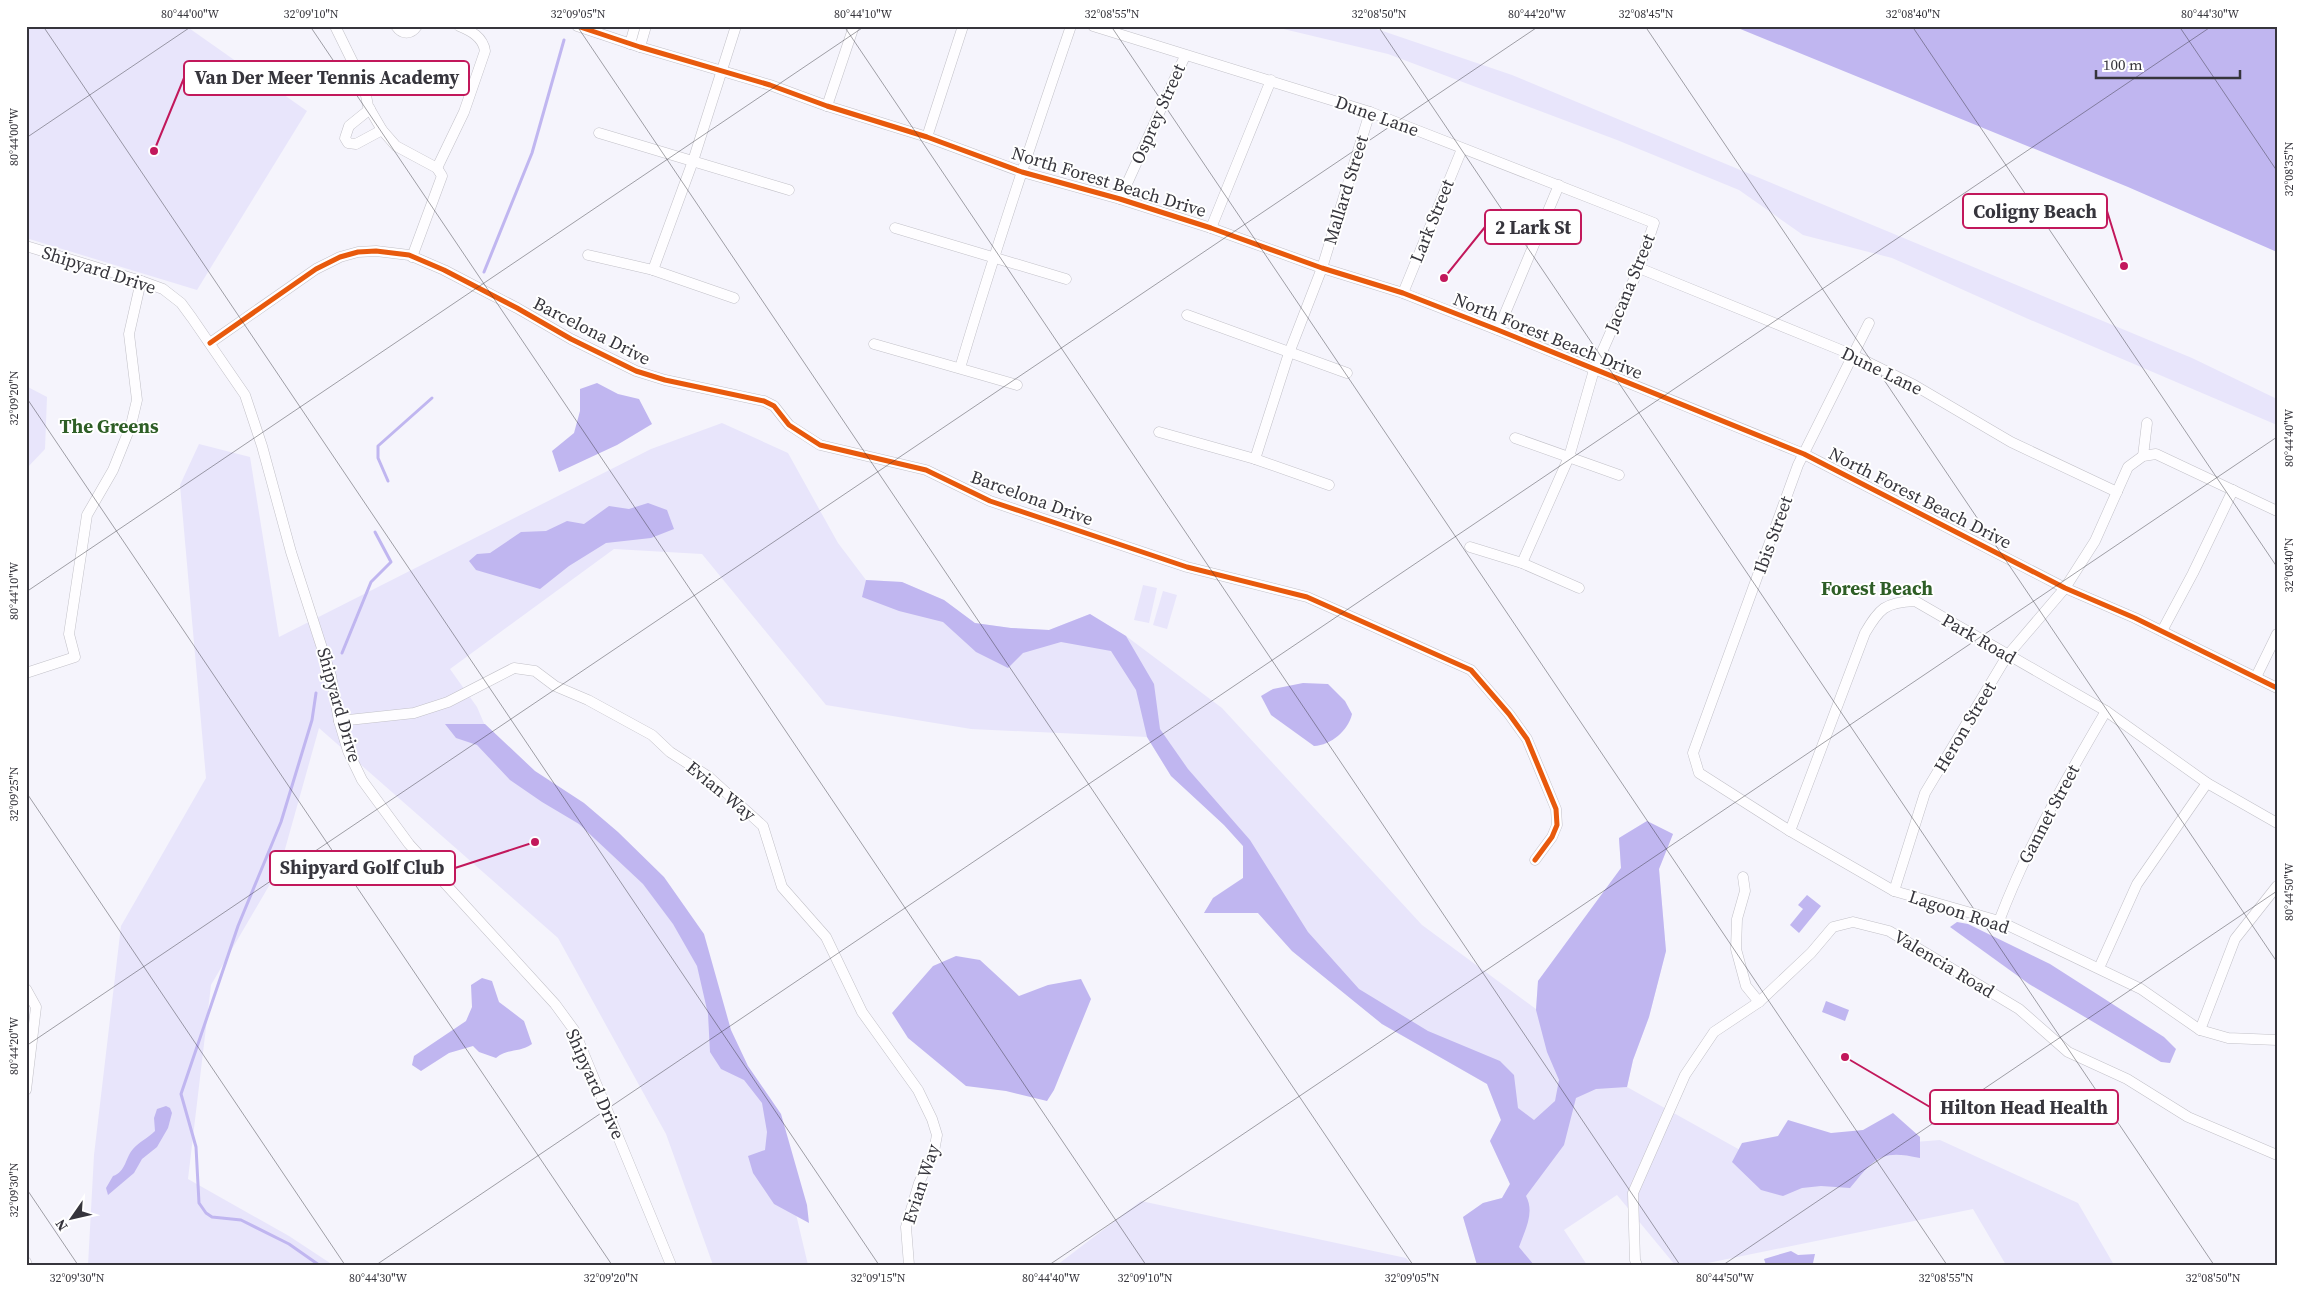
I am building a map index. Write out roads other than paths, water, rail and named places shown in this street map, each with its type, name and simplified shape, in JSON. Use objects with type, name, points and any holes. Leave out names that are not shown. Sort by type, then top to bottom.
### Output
[{"type":"street","points":[[335,26],[364,85],[370,109],[382,130],[396,146],[437,168],[442,176],[412,256]]},
{"type":"street","points":[[396,26],[400,31],[407,33],[414,31],[417,26]]},
{"type":"street","points":[[437,168],[464,112],[485,51],[484,44],[476,35],[459,26]]},
{"type":"street","name":"North Forest Beach Drive","points":[[578,26],[635,46],[770,85],[827,106],[927,137],[1022,172],[1120,199],[1211,228],[1322,268],[1403,294],[1498,330],[1804,454],[2065,588],[2162,631],[2277,688]]},
{"type":"street","points":[[635,26],[635,46]]},
{"type":"street","points":[[635,46],[646,26]]},
{"type":"street","points":[[653,270],[692,161],[736,26]]},
{"type":"street","points":[[827,106],[854,26]]},
{"type":"street","points":[[927,137],[963,26]]},
{"type":"street","points":[[960,368],[993,256],[1070,26]]},
{"type":"street","name":"Dune Lane","points":[[1093,26],[1184,56],[1270,80],[1370,112],[1654,223]]},
{"type":"street","name":"Osprey Street","points":[[1120,199],[1184,56]]},
{"type":"street","points":[[1211,228],[1270,80]]},
{"type":"street","points":[[370,109],[349,126],[345,138],[348,143],[356,144],[382,130]]},
{"type":"street","name":"Mallard Street","points":[[1255,459],[1289,353],[1322,268],[1370,112]]},
{"type":"street","points":[[600,133],[789,190]]},
{"type":"street","name":"Lark Street","points":[[1403,294],[1462,149]]},
{"type":"street","points":[[1498,330],[1559,185]]},
{"type":"street","name":"Jacana Street","points":[[1522,563],[1569,457],[1594,370],[1639,268],[1654,223]]},
{"type":"street","points":[[895,228],[912,235],[993,256],[1066,279]]},
{"type":"street","name":"Shipyard Drive","points":[[26,246],[141,281],[163,290],[180,303],[210,343],[244,396],[262,446],[291,552],[331,676],[339,721],[348,751],[362,780],[409,844],[555,1004],[574,1030],[671,1265]]},
{"type":"street","name":"Barcelona Drive","points":[[210,343],[316,269],[340,256],[376,250],[412,256],[444,270],[571,339],[636,371],[665,380],[764,401],[774,406],[789,426],[820,445],[926,470],[990,501],[1187,567],[1307,597],[1471,670],[1509,714],[1527,739],[1556,808],[1557,825],[1552,837],[1535,860]]},
{"type":"street","points":[[588,256],[653,270],[734,298]]},
{"type":"street","name":"Dune Lane","points":[[1639,268],[1853,355],[1914,385],[2011,442],[2117,492]]},
{"type":"street","points":[[26,673],[75,657],[70,634],[87,515],[113,470],[131,425],[137,400],[129,334],[141,281]]},
{"type":"street","points":[[1187,315],[1347,373]]},
{"type":"street","name":"Ibis Street","points":[[1693,753],[1804,454],[1869,323]]},
{"type":"street","points":[[874,344],[1017,385]]},
{"type":"street","points":[[2147,423],[2143,456],[2156,454],[2164,456],[2277,511]]},
{"type":"street","points":[[1159,432],[1255,459],[1330,485]]},
{"type":"street","points":[[1515,438],[1619,475]]},
{"type":"street","name":"Heron Street","points":[[1894,891],[1925,794],[2007,656],[2065,588],[2095,541],[2128,467],[2143,456]]},
{"type":"street","points":[[2162,631],[2193,573],[2233,490]]},
{"type":"street","points":[[1470,547],[1522,563],[1579,588]]},
{"type":"street","name":"Park Road","points":[[1790,831],[1864,633],[1878,611],[1896,602],[1915,601],[2007,656],[2106,711],[2208,783],[2277,823]]},
{"type":"street","points":[[2256,677],[2277,634]]},
{"type":"street","name":"Evian Way","points":[[339,721],[414,713],[448,702],[514,668],[535,671],[555,686],[588,700],[652,736],[670,752],[709,777],[763,826],[782,887],[826,937],[862,1012],[918,1090],[932,1119],[937,1135],[934,1151],[919,1183],[906,1227],[909,1265]]},
{"type":"street","name":"Gannet Street","points":[[1999,921],[2019,871],[2044,819],[2106,711]]},
{"type":"street","name":"Lagoon Road","points":[[1693,753],[1699,773],[1790,831],[1894,891],[1999,921],[2141,988],[2200,1030],[2228,1038],[2277,1040]]},
{"type":"street","points":[[2099,968],[2137,884],[2208,783]]},
{"type":"street","points":[[1743,877],[1745,891],[1737,919],[1736,950],[1746,986],[1758,1002]]},
{"type":"street","points":[[2200,1030],[2235,939],[2277,886]]},
{"type":"street","name":"Valencia Road","points":[[1637,1265],[1634,1260],[1633,1193],[1685,1075],[1714,1032],[1758,1002],[1811,953],[1833,927],[1853,922],[1889,931],[2019,1009],[2068,1052],[2127,1079],[2188,1117],[2277,1155]]},
{"type":"street","points":[[26,989],[36,1007],[26,1090]]},
{"type":"waterway","points":[[484,272],[532,153],[564,40]]},
{"type":"waterway","points":[[388,481],[378,458],[378,446],[432,398]]},
{"type":"waterway","points":[[342,653],[371,582],[391,562],[375,532]]},
{"type":"waterway","points":[[316,693],[312,720],[281,822],[238,926],[181,1094],[196,1147],[199,1203],[206,1213],[212,1217],[241,1220],[289,1244],[319,1265]]},
{"type":"place","name":"Van Der Meer Tennis Academy","points":[[154,151]]},
{"type":"place","name":"Coligny Beach","points":[[2124,266]]},
{"type":"place","name":"2 Lark St","points":[[1444,278]]},
{"type":"place","name":"Shipyard Golf Club","points":[[535,842]]},
{"type":"place","name":"Hilton Head Health","points":[[1845,1057]]},
{"type":"district","name":"The Greens","points":[[109,426]]},
{"type":"district","name":"Forest Beach","points":[[1877,588]]}]
